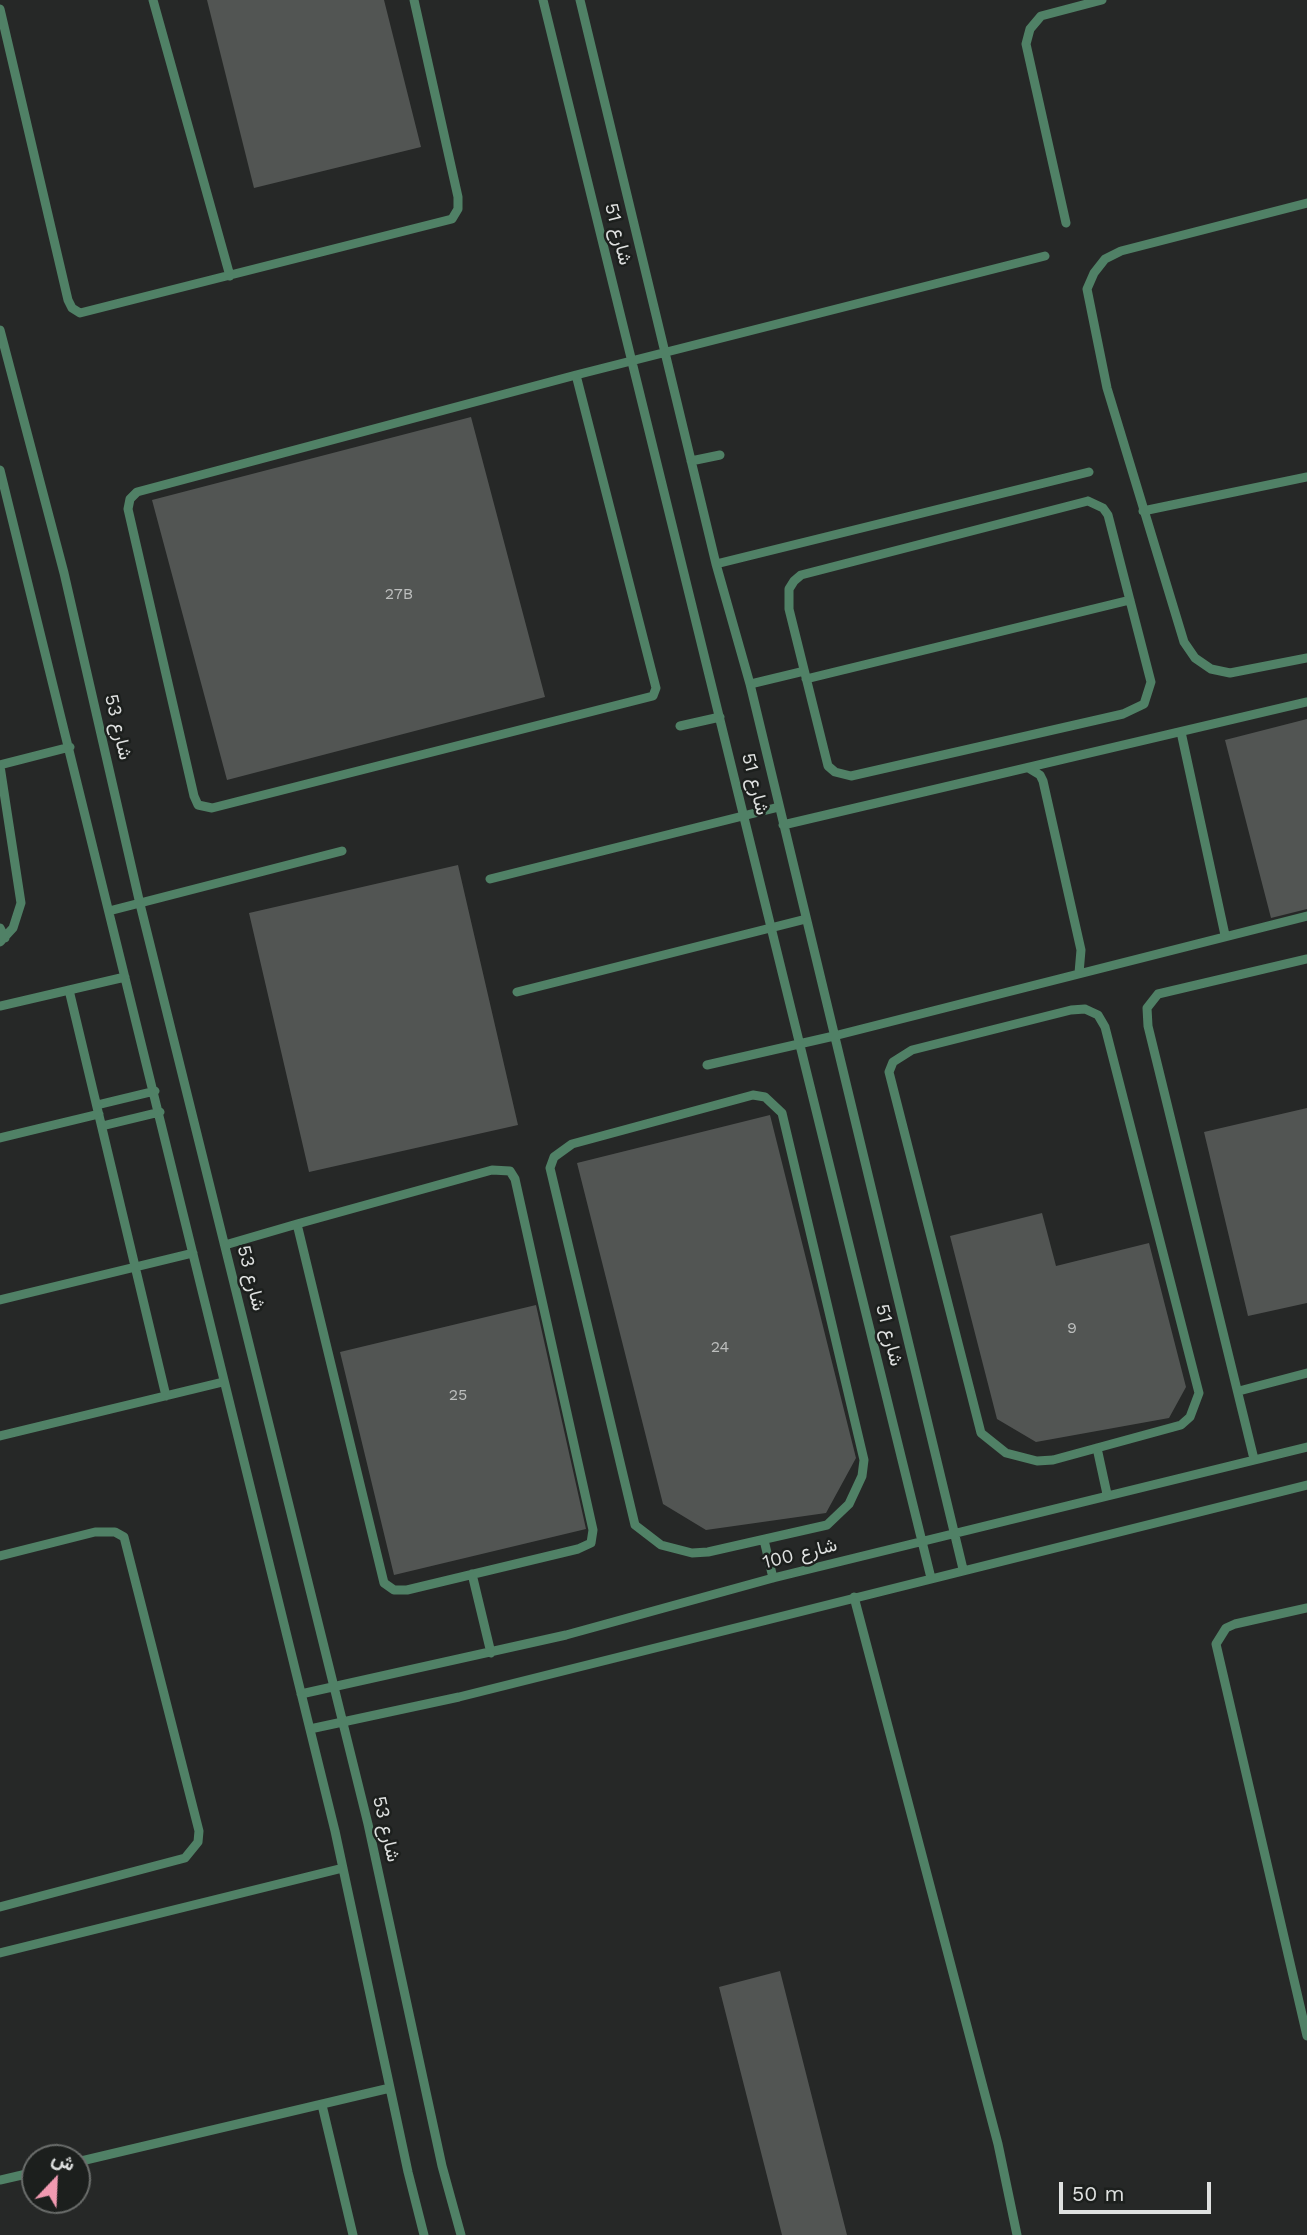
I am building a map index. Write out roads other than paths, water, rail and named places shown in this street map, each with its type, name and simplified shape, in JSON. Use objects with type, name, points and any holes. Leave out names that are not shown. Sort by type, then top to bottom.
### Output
[{"type":"lane","points":[[153,0],[230,276]]},
{"type":"lane","points":[[0,9],[72,309],[85,313],[447,222],[456,214],[458,197],[414,0]]},
{"type":"lane","name":"شارع 51","points":[[543,0],[931,1578]]},
{"type":"lane","name":"شارع 51","points":[[580,0],[716,564],[750,684],[963,1569]]},
{"type":"lane","points":[[1066,223],[1026,44],[1030,29],[1041,16],[1102,0]]},
{"type":"lane","points":[[1307,203],[1121,251],[1105,259],[1094,273],[1087,289],[1088,307],[1107,388],[1184,642],[1195,658],[1211,669],[1230,673],[1307,658]]},
{"type":"lane","points":[[576,375],[656,688],[653,696],[212,808],[198,805],[128,509],[133,495],[630,360],[1045,256]]},
{"type":"lane","name":"شارع 53","points":[[0,330],[64,573],[140,904],[368,1824],[442,2166],[461,2235]]},
{"type":"lane","points":[[691,461],[720,455]]},
{"type":"lane","points":[[0,470],[310,1729],[424,2235]]},
{"type":"lane","points":[[716,564],[1089,472]]},
{"type":"lane","points":[[1143,512],[1307,477]]},
{"type":"lane","points":[[1080,503],[1096,503],[1108,515],[1151,682],[1144,704],[1123,713],[843,775],[835,772],[824,759],[805,675],[787,599],[794,581],[801,575],[1080,503]]},
{"type":"lane","points":[[750,684],[805,675],[1130,600]]},
{"type":"lane","points":[[783,825],[1307,702]]},
{"type":"lane","points":[[680,726],[720,717]]},
{"type":"lane","points":[[1181,732],[1226,935]]},
{"type":"lane","points":[[2,940],[13,928],[21,903],[0,765],[70,747]]},
{"type":"lane","points":[[1030,769],[1036,771],[1043,781],[1081,950],[1079,973]]},
{"type":"lane","points":[[490,880],[779,807]]},
{"type":"lane","points":[[109,911],[342,851]]},
{"type":"lane","points":[[707,1065],[834,1036],[1307,916]]},
{"type":"lane","points":[[517,992],[806,919]]},
{"type":"lane","points":[[0,928],[2,940]]},
{"type":"lane","points":[[1254,1459],[1148,1026],[1147,1008],[1158,993],[1307,959]]},
{"type":"lane","points":[[0,1006],[125,977]]},
{"type":"lane","points":[[69,990],[166,1396]]},
{"type":"lane","points":[[1085,1009],[1098,1015],[1105,1027],[1199,1393],[1196,1405],[1181,1425],[1097,1448],[1053,1460],[1037,1461],[1006,1453],[981,1433],[889,1072],[901,1054],[1071,1010],[1085,1009]]},
{"type":"lane","points":[[0,1138],[155,1091]]},
{"type":"lane","points":[[753,1095],[775,1103],[782,1112],[864,1460],[857,1490],[839,1515],[827,1525],[764,1540],[692,1553],[661,1545],[635,1525],[550,1168],[554,1157],[572,1144],[753,1095]]},
{"type":"lane","points":[[102,1126],[160,1112]]},
{"type":"lane","points":[[225,1245],[298,1224],[492,1170],[506,1169],[513,1174],[594,1534],[590,1543],[583,1548],[401,1591],[384,1583],[298,1224]]},
{"type":"lane","points":[[0,1300],[193,1253]]},
{"type":"lane","points":[[1239,1391],[1307,1373]]},
{"type":"lane","points":[[0,1436],[223,1382]]},
{"type":"lane","name":"شارع 100","points":[[301,1694],[491,1653],[773,1578],[1307,1447]]},
{"type":"lane","points":[[1097,1448],[1107,1494]]},
{"type":"lane","points":[[1297,1449],[1307,1453]]},
{"type":"lane","points":[[310,1729],[459,1697],[963,1569],[1307,1486]]},
{"type":"lane","points":[[0,1556],[95,1532],[115,1532],[124,1537],[199,1831],[198,1842],[185,1858],[0,1907]]},
{"type":"lane","points":[[764,1540],[773,1578]]},
{"type":"lane","points":[[472,1574],[491,1653]]},
{"type":"lane","points":[[854,1597],[998,2144],[1017,2235]]},
{"type":"lane","points":[[1307,1608],[1235,1624],[1226,1628],[1216,1644],[1307,2036]]},
{"type":"lane","points":[[0,1953],[343,1868]]},
{"type":"lane","points":[[91,2159],[390,2088]]},
{"type":"lane","points":[[322,2105],[353,2235]]},
{"type":"lane","points":[[0,2180],[21,2175]]}]
